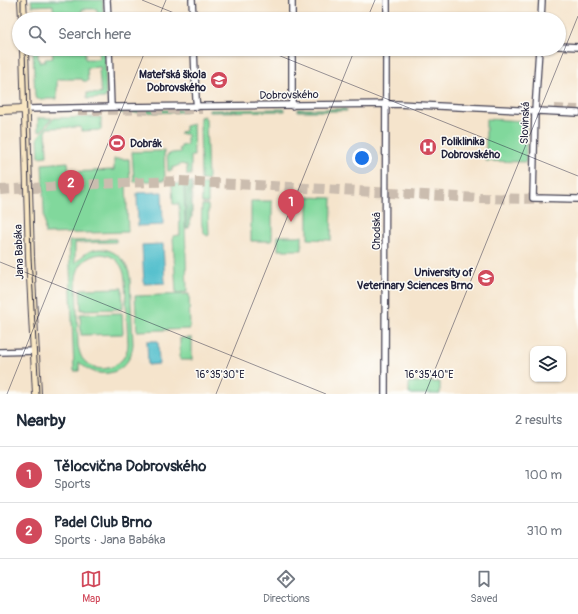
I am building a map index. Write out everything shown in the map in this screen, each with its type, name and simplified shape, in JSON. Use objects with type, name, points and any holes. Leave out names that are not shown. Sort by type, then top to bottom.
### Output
[{"type":"street","points":[[22,0],[23,12]]},
{"type":"street","points":[[107,0],[108,12]]},
{"type":"street","points":[[192,0],[193,12]]},
{"type":"street","points":[[292,0],[292,12]]},
{"type":"street","points":[[386,12],[387,0]]},
{"type":"street","points":[[541,12],[542,0]]},
{"type":"street","points":[[566,46],[578,47]]},
{"type":"street","name":"Jana Babáka","points":[[24,56],[30,257],[36,350],[37,394]]},
{"type":"street","points":[[109,56],[111,108]]},
{"type":"street","points":[[194,56],[197,107]]},
{"type":"street","points":[[292,56],[292,106]]},
{"type":"street","name":"Chodská","points":[[385,394],[386,56]]},
{"type":"street","name":"Slovinská","points":[[539,56],[535,111],[533,198],[578,199]]},
{"type":"street","name":"Dobrovského","points":[[0,110],[409,105],[578,113]]},
{"type":"street","points":[[0,352],[36,350]]},
{"type":"green space","points":[[31,0],[103,0],[103,12],[97,12],[97,9],[82,9],[82,12],[54,12],[53,5],[32,6]]},
{"type":"green space","points":[[33,56],[38,56],[39,62],[45,62],[45,59],[53,58],[53,56],[85,56],[85,59],[99,59],[99,56],[105,56],[106,97],[87,99],[87,93],[101,94],[100,67],[87,68],[88,81],[83,81],[82,79],[57,79],[57,99],[37,99],[35,97]]},
{"type":"green space","points":[[285,109],[285,111],[209,112],[209,110]]},
{"type":"green space","points":[[298,109],[346,109],[347,111],[298,111]]},
{"type":"green space","points":[[185,110],[185,112],[121,113],[119,111]]},
{"type":"green space","points":[[204,116],[206,119],[208,180],[201,180],[200,117]]},
{"type":"green space","points":[[101,117],[101,130],[81,131],[81,127],[48,128],[46,130],[47,156],[39,157],[38,137],[54,118]]},
{"type":"green space","points":[[38,118],[52,118],[41,131],[38,131]]},
{"type":"green space","points":[[486,119],[526,121],[526,162],[486,161]]},
{"type":"green space","points":[[193,124],[194,156],[191,156],[191,175],[187,175],[187,166],[182,164],[172,168],[172,171],[168,171],[167,155],[181,152],[179,149],[181,146],[187,145],[187,134],[180,134],[180,132],[185,131],[185,126]]},
{"type":"green space","points":[[164,151],[165,180],[134,182],[132,152]]},
{"type":"green space","points":[[114,159],[129,159],[130,182],[126,183],[128,232],[45,234],[42,164],[68,162],[69,172],[114,170]]},
{"type":"green space","points":[[192,182],[192,216],[189,228],[186,228],[184,183]]},
{"type":"green space","points":[[172,184],[184,184],[187,292],[176,293],[173,236],[180,235],[179,204],[173,204]]},
{"type":"green space","points":[[201,184],[208,184],[208,203],[202,203]]},
{"type":"green space","points":[[308,197],[332,198],[331,240],[308,239]]},
{"type":"green space","points":[[251,201],[272,201],[272,241],[251,241]]},
{"type":"green space","points":[[202,205],[208,205],[209,235],[207,236],[204,233],[202,225]]},
{"type":"green space","points":[[278,236],[302,236],[302,250],[278,250]]},
{"type":"green space","points":[[116,239],[116,242],[75,243],[75,263],[90,251],[105,249],[117,255],[126,265],[130,279],[133,344],[131,354],[127,362],[113,372],[96,372],[79,362],[79,371],[74,371],[69,241]],"holes":[[[96,255],[111,256],[118,262],[123,270],[125,280],[128,344],[126,352],[117,364],[110,368],[102,369],[95,368],[88,364],[82,358],[79,350],[76,278],[81,265],[87,259]]]},
{"type":"green space","points":[[122,288],[123,309],[81,310],[80,289]]},
{"type":"green space","points":[[189,294],[190,329],[137,331],[135,296]]},
{"type":"green space","points":[[122,313],[123,334],[81,335],[80,314]]},
{"type":"green space","points":[[180,338],[192,338],[192,360],[180,360]]},
{"type":"green space","points":[[409,382],[440,382],[440,394],[409,394]]},
{"type":"water","points":[[162,192],[163,225],[138,226],[137,193]]},
{"type":"water","points":[[163,244],[165,283],[144,284],[142,245]]},
{"type":"water","points":[[147,341],[158,341],[159,364],[148,365]]},
{"type":"tunnel","points":[[78,110],[202,109]]},
{"type":"tunnel","points":[[554,109],[578,110]]},
{"type":"tunnel","points":[[0,190],[179,181],[477,198],[543,199]]},
{"type":"tram line","points":[[21,0],[21,12]]},
{"type":"tram line","points":[[25,56],[31,257],[39,394]]},
{"type":"place","name":"Mateřská škola Dobrovského","points":[[219,80]]},
{"type":"place","name":"Dobrák","points":[[117,143]]},
{"type":"place","name":"Poliklinika Dobrovského","points":[[428,147]]},
{"type":"place","name":"Padel Club Brno","points":[[71,203]]},
{"type":"place","name":"Tělocvična Dobrovského","points":[[291,222]]},
{"type":"place","name":"University of Veterinary Sciences Brno","points":[[486,278]]}]
